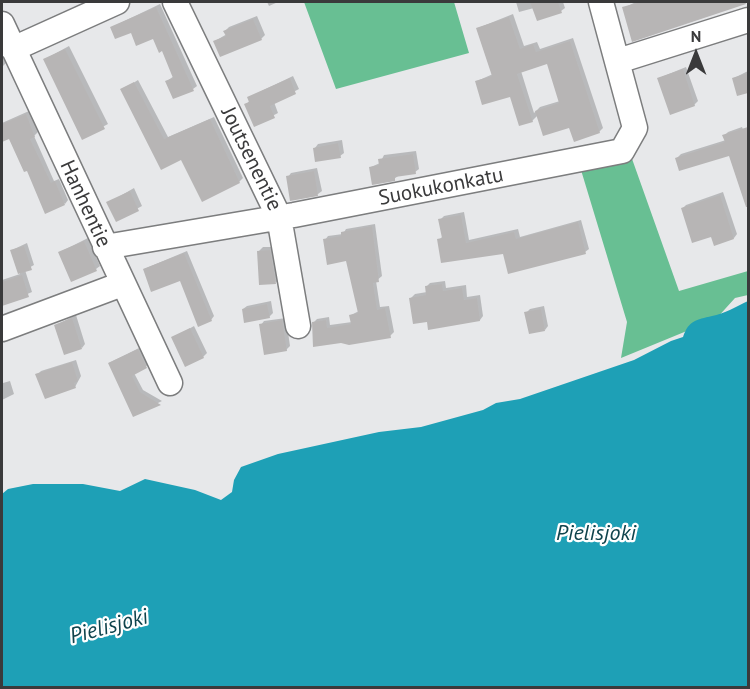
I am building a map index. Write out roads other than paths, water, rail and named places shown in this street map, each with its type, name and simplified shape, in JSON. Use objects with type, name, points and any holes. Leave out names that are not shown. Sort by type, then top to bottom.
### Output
[{"type":"street","points":[[13,49],[117,2]]},
{"type":"street","name":"Joutsenentie","points":[[175,2],[279,217],[298,326]]},
{"type":"street","name":"Suokukonkatu","points":[[105,247],[279,217],[622,151],[635,128],[601,2]]},
{"type":"street","points":[[618,61],[748,20]]},
{"type":"street","name":"Hanhentie","points":[[2,24],[170,383]]},
{"type":"street","points":[[2,329],[122,284]]},
{"type":"water","name":"Pielisjoki","points":[[748,301],[748,687],[2,687],[2,494],[8,489],[33,484],[83,484],[120,491],[145,479],[195,490],[221,500],[232,492],[234,480],[241,467],[278,454],[379,432],[421,427],[483,410],[496,403],[520,399],[634,360],[683,337],[688,327],[694,322],[721,314]]}]
